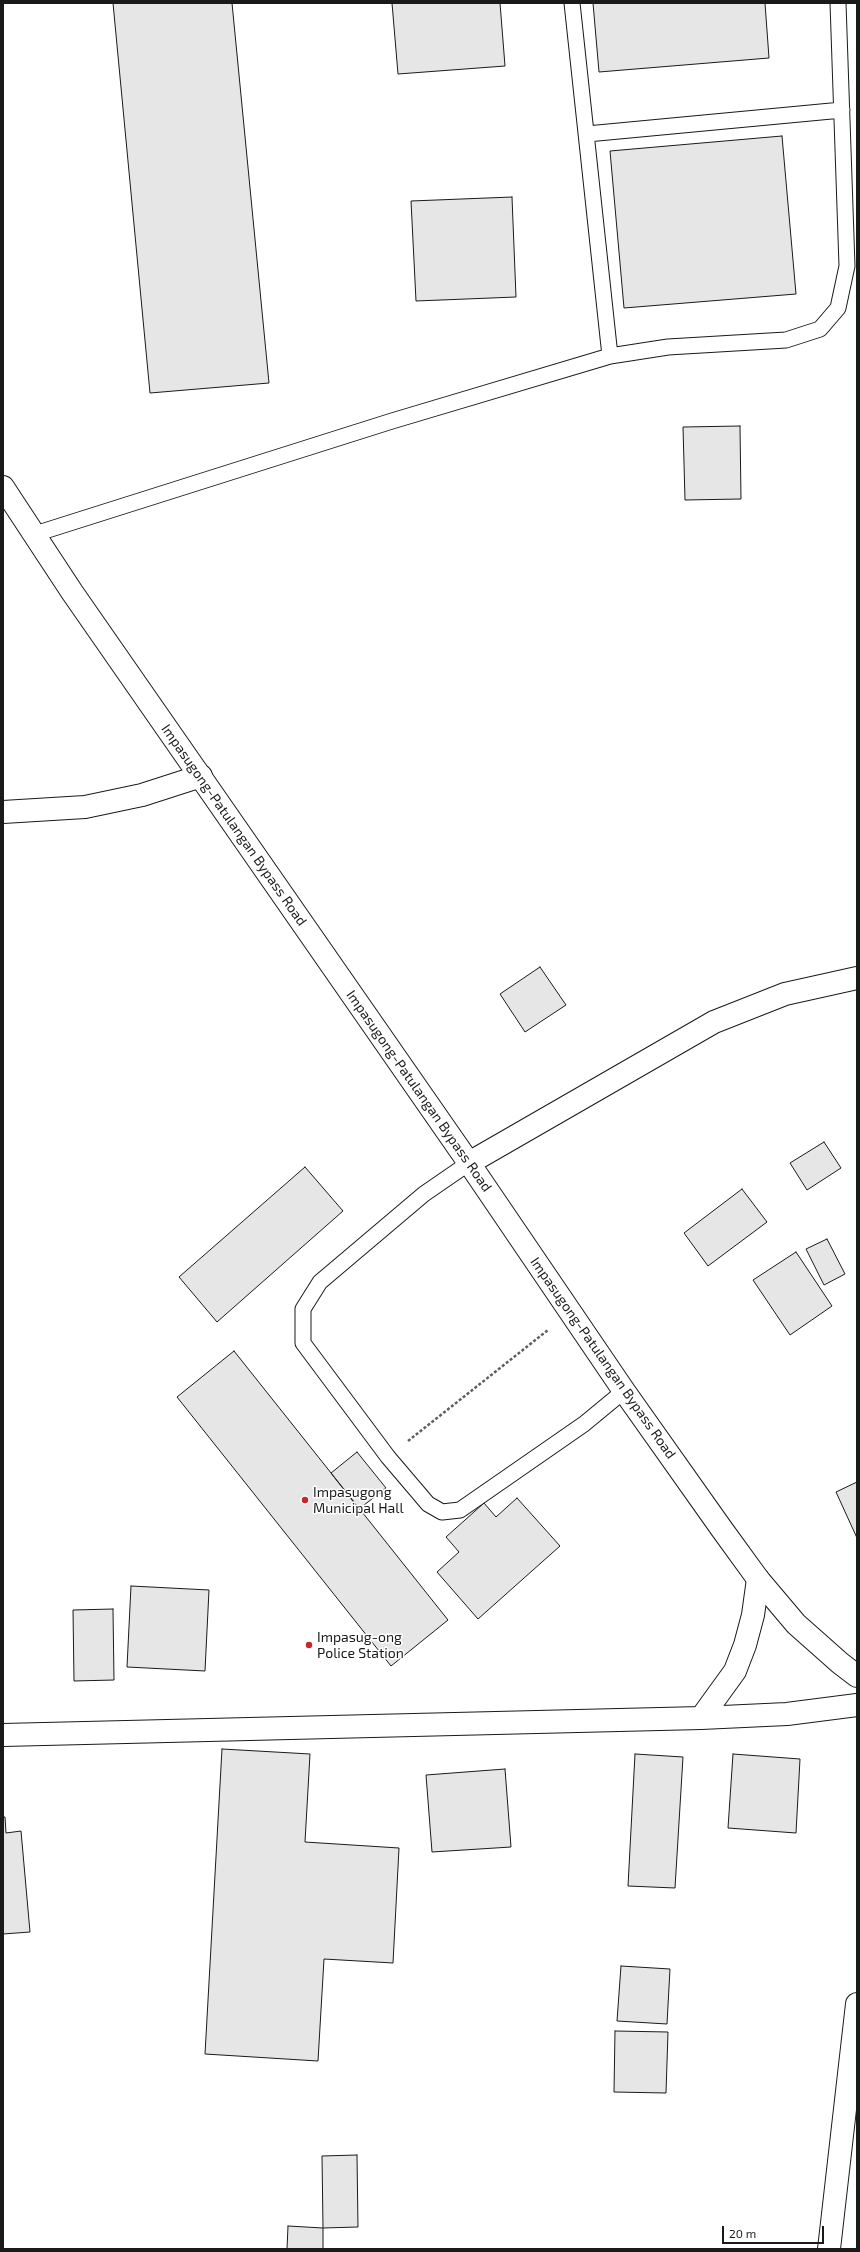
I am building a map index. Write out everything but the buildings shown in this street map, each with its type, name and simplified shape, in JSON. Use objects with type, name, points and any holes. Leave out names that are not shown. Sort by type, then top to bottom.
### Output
[{"type":"street","name":"Impasugong-Patulangan Bypass Road","points":[[3,487],[72,592],[469,1163],[624,1391],[758,1579],[796,1624],[857,1676]]},
{"type":"street","points":[[3,812],[85,807],[142,795],[201,776]]},
{"type":"street","points":[[469,1163],[714,1022],[785,994],[857,978]]},
{"type":"street","points":[[701,1718],[735,1671],[745,1645],[753,1616],[758,1579]]},
{"type":"street","points":[[3,1735],[701,1718],[787,1714],[857,1705]]},
{"type":"street","points":[[829,2249],[857,2004]]},
{"type":"lane","points":[[572,3],[610,356]]},
{"type":"lane","points":[[35,534],[392,421],[610,356],[668,347],[786,340],[820,329],[838,308],[847,266],[838,3]]},
{"type":"lane","points":[[586,134],[842,110]]},
{"type":"lane","points":[[469,1163],[424,1194],[320,1282],[303,1309],[303,1343],[388,1457],[428,1504],[442,1512],[460,1510],[584,1424],[624,1391]]},
{"type":"path","points":[[388,1457],[571,1313]]},
{"type":"place","name":"Impasugong Municipal Hall","points":[[305,1500]]},
{"type":"place","name":"Impasug-ong Police Station","points":[[309,1645]]}]
